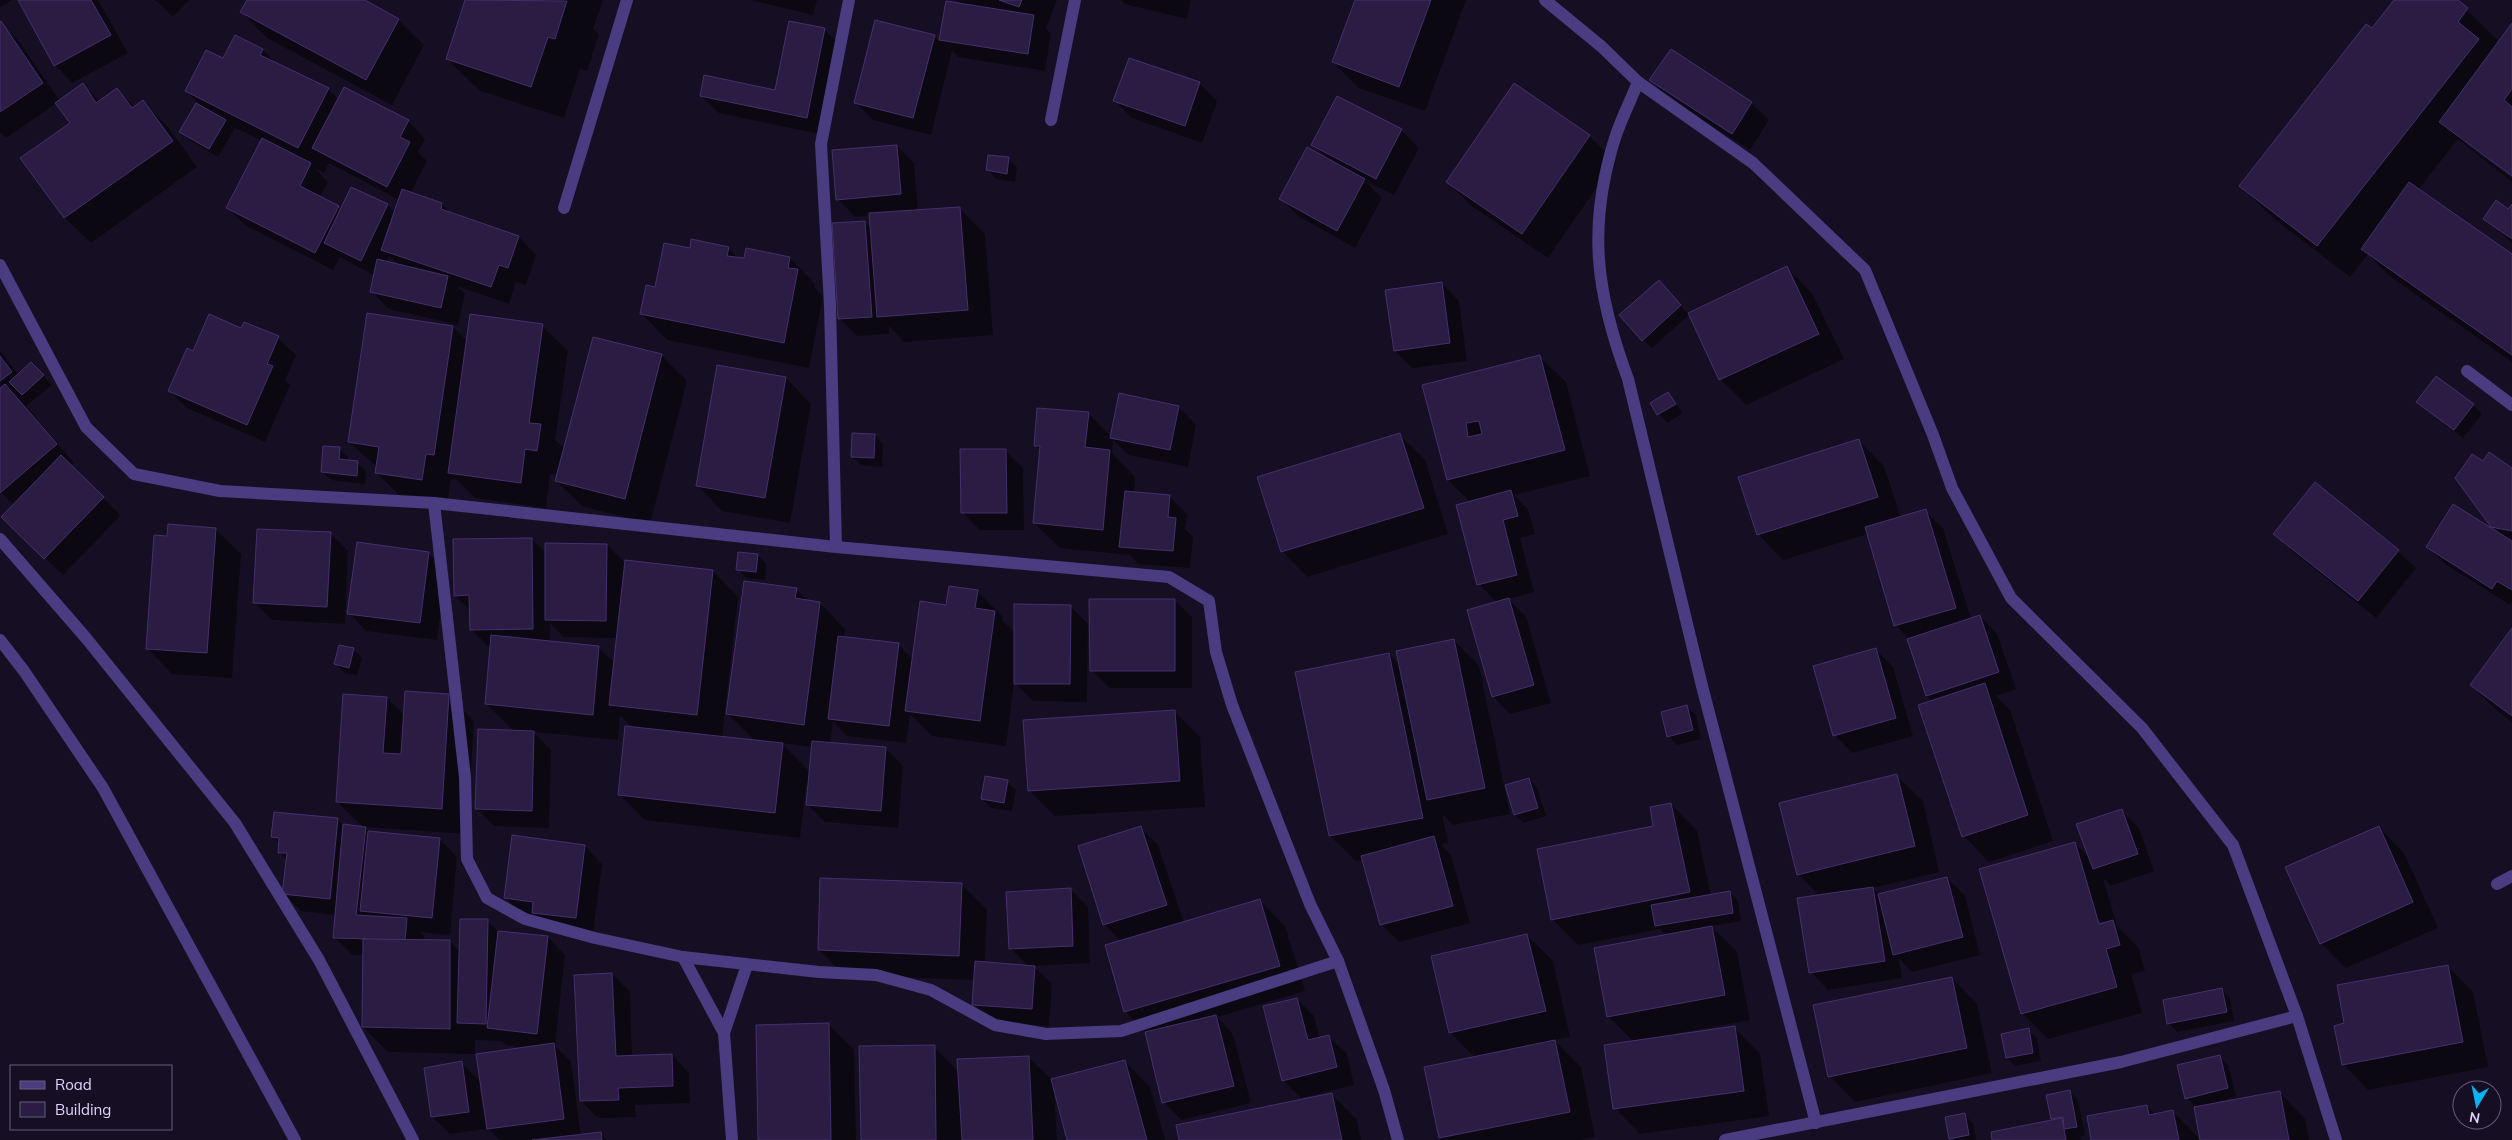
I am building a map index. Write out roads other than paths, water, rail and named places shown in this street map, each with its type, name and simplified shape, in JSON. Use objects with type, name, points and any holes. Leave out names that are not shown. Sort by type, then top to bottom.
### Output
[{"type":"street","points":[[564,208],[627,0]]},
{"type":"street","points":[[836,546],[830,305],[821,144],[849,0]]},
{"type":"street","points":[[1051,120],[1075,0]]},
{"type":"street","points":[[1545,0],[1602,47],[1638,82],[1753,163],[1865,270],[1933,435],[1952,488],[2011,598],[2142,728],[2233,844],[2297,1016],[2336,1140]]},
{"type":"street","points":[[1638,82],[1615,138],[1601,201],[1597,256],[1601,289],[1612,337],[1628,379],[1705,696],[1816,1123]]},
{"type":"street","points":[[0,265],[86,427],[134,474],[220,491],[434,503],[836,546],[1170,577],[1209,601],[1216,652],[1232,705],[1310,904],[1338,961],[1384,1090],[1398,1140]]},
{"type":"street","points":[[2467,371],[2512,405]]},
{"type":"street","points":[[434,503],[465,777],[467,859],[487,898],[525,919],[596,938],[682,956],[819,972],[876,975],[931,990],[996,1025],[1046,1034],[1121,1031],[1338,961]]},
{"type":"street","points":[[0,539],[86,638],[235,823],[319,960],[413,1140]]},
{"type":"street","points":[[0,640],[24,671],[102,788],[295,1140]]},
{"type":"street","points":[[2497,884],[2512,876]]},
{"type":"street","points":[[682,956],[724,1032]]},
{"type":"street","points":[[732,1140],[724,1032],[747,964]]},
{"type":"street","points":[[1725,1140],[2121,1062],[2297,1016]]}]
